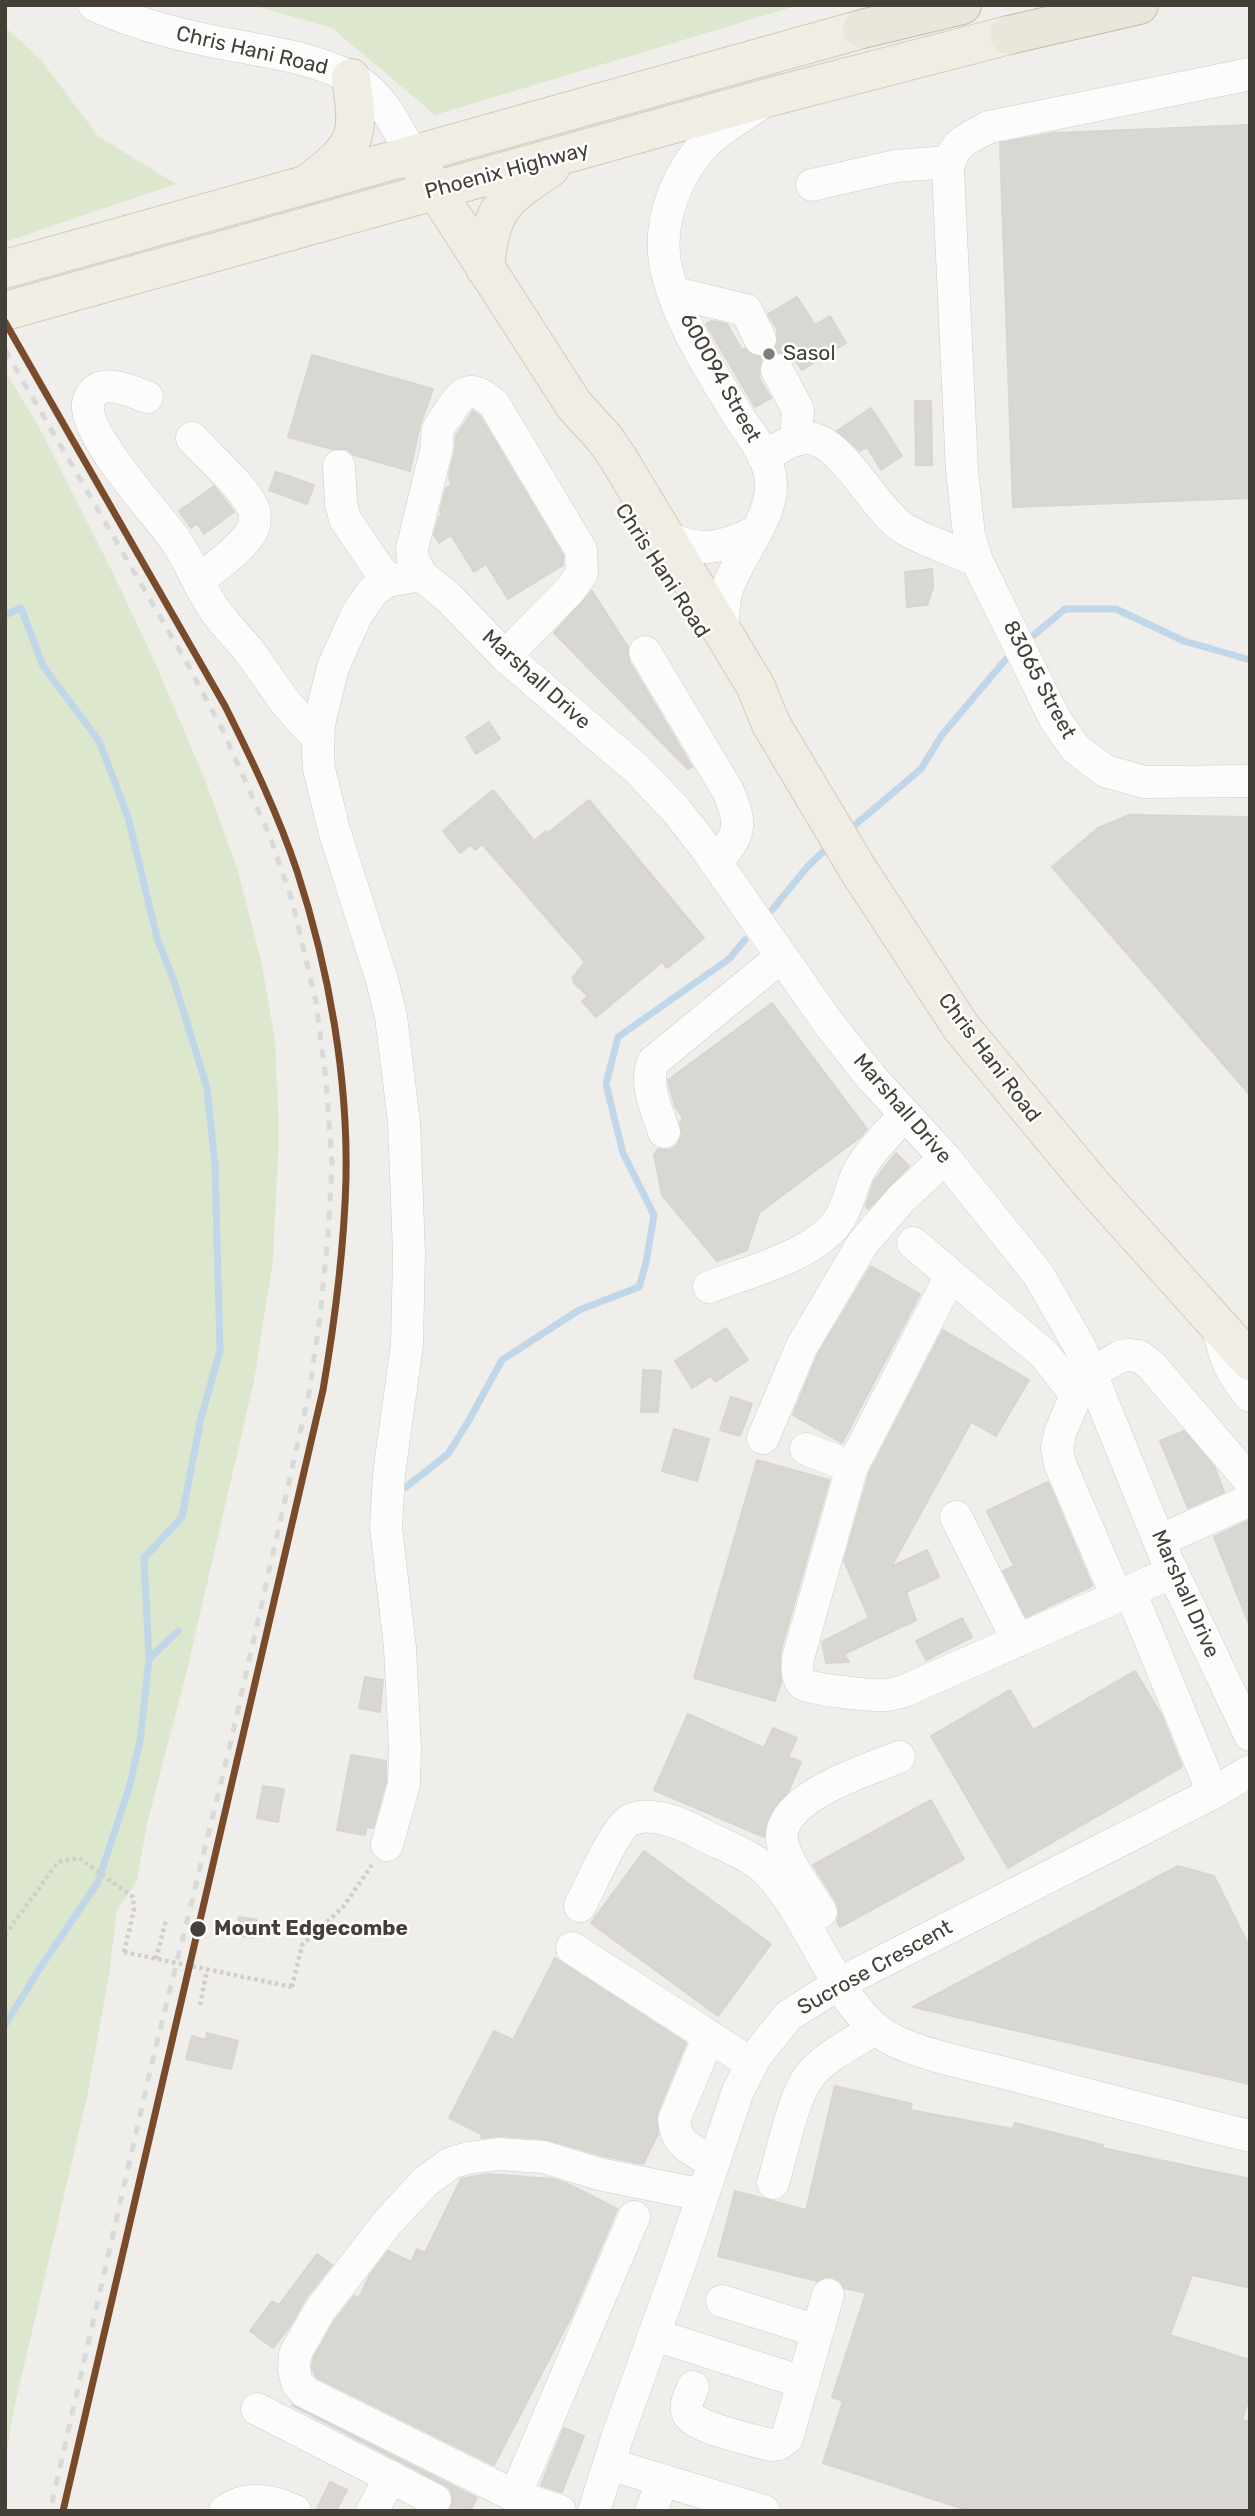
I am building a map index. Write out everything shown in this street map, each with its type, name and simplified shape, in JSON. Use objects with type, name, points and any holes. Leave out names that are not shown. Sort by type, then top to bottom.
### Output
[{"type":"highway","points":[[862,29],[934,5]]},
{"type":"highway","points":[[862,29],[962,5]]},
{"type":"highway","points":[[1009,35],[1113,5]]},
{"type":"highway","points":[[1009,35],[1139,5]]},
{"type":"main road","name":"Phoenix Highway","points":[[5,269],[862,29]]},
{"type":"main road","name":"Phoenix Highway","points":[[5,311],[770,97],[1009,35]]},
{"type":"main road","points":[[306,185],[335,163],[354,137],[356,111],[351,78]]},
{"type":"main road","points":[[485,268],[488,233],[505,200],[572,154]]},
{"type":"main road","name":"Chris Hani Road","points":[[413,155],[574,405],[605,439],[723,630],[756,687],[771,724],[857,868],[961,1027],[1048,1134],[1250,1361]]},
{"type":"main road","name":"Chris Hani Road","points":[[574,405],[597,470],[742,694],[771,724]]},
{"type":"street","name":"Chris Hani Road","points":[[94,5],[156,28],[291,56],[342,73],[365,87],[383,107],[413,155]]},
{"type":"street","points":[[813,185],[895,166],[949,162],[957,145],[989,127],[1250,74]]},
{"type":"street","name":"600094 Street","points":[[723,630],[725,595],[755,532],[766,516],[770,472],[690,331],[665,261],[665,233],[671,200],[681,177],[708,142],[770,97]]},
{"type":"street","name":"83065 Street","points":[[949,162],[948,190],[962,470],[970,535],[977,561],[1055,719],[1075,748],[1105,771],[1144,782],[1250,781]]},
{"type":"street","points":[[675,293],[746,310],[760,339]]},
{"type":"street","points":[[777,370],[798,410],[796,440]]},
{"type":"street","points":[[147,397],[115,385],[101,388],[88,404],[89,416],[105,448],[175,539],[212,607],[250,652],[287,704],[318,738]]},
{"type":"street","points":[[387,1845],[404,1783],[405,1747],[400,1647],[386,1528],[389,1475],[407,1344],[410,1253],[404,1122],[391,1017],[334,830],[319,769],[318,738],[333,667],[357,614],[373,591],[387,581],[421,575],[413,559],[412,549],[437,447],[436,430],[455,401],[465,393],[473,391],[483,394],[494,404],[581,550],[582,573],[571,589],[505,656]]},
{"type":"street","points":[[192,438],[244,494],[254,509],[255,517],[253,527],[245,540],[198,581]]},
{"type":"street","points":[[764,458],[796,440],[809,438],[836,452],[884,512],[904,528],[977,561]]},
{"type":"street","points":[[339,466],[341,503],[345,519],[387,581]]},
{"type":"street","points":[[664,536],[682,544],[711,547],[732,543],[755,532]]},
{"type":"street","name":"Marshall Drive","points":[[421,575],[448,597],[505,656],[637,769],[676,810],[829,1024],[871,1077],[945,1157],[1038,1274],[1069,1326],[1084,1384],[1250,1735]]},
{"type":"street","points":[[645,652],[728,791],[737,813],[734,837],[716,863]]},
{"type":"street","points":[[664,1132],[649,1084],[653,1062],[781,957]]},
{"type":"street","points":[[709,1287],[797,1254],[822,1237],[840,1219],[854,1181],[868,1156],[905,1114]]},
{"type":"street","points":[[763,1438],[802,1346],[863,1243],[901,1199],[945,1157]]},
{"type":"street","points":[[913,1243],[1045,1355],[1084,1384]]},
{"type":"street","points":[[951,1275],[852,1467],[798,1658],[799,1680],[806,1687],[890,1695],[943,1675],[1172,1572]]},
{"type":"street","points":[[1218,1326],[1227,1362],[1250,1396]]},
{"type":"street","points":[[1213,1793],[1123,1594],[1060,1464],[1057,1448],[1060,1433],[1084,1384],[1121,1356],[1139,1356],[1151,1365],[1250,1481]]},
{"type":"street","points":[[806,1449],[852,1467]]},
{"type":"street","points":[[1159,1541],[1250,1500]]},
{"type":"street","points":[[956,1517],[1018,1641]]},
{"type":"street","points":[[899,1757],[825,1787],[799,1805],[782,1831],[786,1853],[874,2029],[892,2040],[947,2058],[1250,2136]]},
{"type":"street","name":"Sucrose Crescent","points":[[594,2511],[738,2091],[771,2036],[788,2017],[849,1978],[1213,1793],[1250,1771]]},
{"type":"street","points":[[580,1906],[616,1836],[629,1821],[640,1817],[654,1818],[686,1826],[764,1869],[849,1978]]},
{"type":"street","points":[[572,1948],[752,2064]]},
{"type":"street","points":[[774,2183],[799,2097],[808,2078],[825,2061],[874,2029]]},
{"type":"street","points":[[709,2036],[674,2120],[675,2132],[681,2142],[713,2162]]},
{"type":"street","points":[[560,2511],[515,2496],[305,2392],[297,2382],[295,2354],[320,2310],[388,2222],[426,2181],[451,2163],[498,2154],[544,2157],[599,2174],[703,2195]]},
{"type":"street","points":[[515,2496],[634,2217]]},
{"type":"street","points":[[693,2387],[687,2410],[690,2417],[700,2423],[770,2445],[779,2444],[787,2438],[828,2295]]},
{"type":"street","points":[[722,2301],[817,2330]]},
{"type":"street","points":[[655,2335],[803,2382]]},
{"type":"street","points":[[257,2409],[435,2501]]},
{"type":"street","points":[[609,2463],[764,2511]]},
{"type":"street","points":[[372,2511],[391,2477]]},
{"type":"street","points":[[651,2511],[663,2480]]},
{"type":"street","points":[[225,2511],[248,2502],[265,2500],[295,2511]]},
{"type":"path","points":[[5,1935],[58,1862],[79,1858],[133,1897],[134,1910],[124,1952],[292,1987],[302,1945],[343,1907],[387,1845]]},
{"type":"path","points":[[156,1959],[166,1920]]},
{"type":"path","points":[[200,2005],[207,1970]]},
{"type":"green space","points":[[252,5],[799,5],[435,115],[332,28]]},
{"type":"green space","points":[[5,27],[41,60],[98,136],[176,184],[5,242]]},
{"type":"green space","points":[[5,371],[39,427],[158,669],[205,780],[237,868],[262,965],[275,1040],[279,1133],[273,1260],[254,1381],[187,1670],[147,1824],[137,1881],[117,1910],[109,1974],[87,2097],[13,2413],[5,2463]]},
{"type":"building","points":[[1250,125],[1250,498],[1013,507],[1000,143],[1054,133]]},
{"type":"building","points":[[797,297],[815,325],[830,316],[846,343],[802,370],[795,359],[793,361],[786,354],[771,353],[778,340],[777,329],[768,314]]},
{"type":"building","points":[[711,321],[727,324],[742,350],[745,348],[758,357],[766,356],[761,361],[760,380],[771,398],[755,407],[706,324]]},
{"type":"building","points":[[312,355],[433,389],[420,425],[410,471],[354,455],[347,449],[332,449],[288,437]]},
{"type":"building","points":[[915,401],[931,401],[932,465],[916,465]]},
{"type":"building","points":[[871,408],[902,456],[881,470],[867,447],[860,451],[837,431]]},
{"type":"building","points":[[473,411],[480,416],[563,555],[563,565],[508,599],[486,564],[474,572],[451,535],[439,543],[434,535],[442,515],[440,512],[446,488],[454,483],[450,482],[449,474],[456,436]]},
{"type":"building","points":[[276,472],[314,485],[307,504],[269,490]]},
{"type":"building","points":[[214,486],[234,512],[204,534],[197,523],[191,528],[179,511]]},
{"type":"building","points":[[932,569],[933,588],[927,605],[907,607],[905,572]]},
{"type":"building","points":[[592,591],[628,647],[629,661],[692,767],[688,769],[554,633]]},
{"type":"building","points":[[489,722],[500,739],[476,754],[466,737]]},
{"type":"building","points":[[493,790],[534,841],[589,800],[704,938],[667,968],[662,962],[596,1017],[582,1001],[588,996],[574,983],[573,977],[585,962],[482,844],[475,850],[471,845],[460,853],[443,831]]},
{"type":"building","points":[[1129,815],[1250,817],[1250,1095],[1052,867],[1098,828]]},
{"type":"building","points":[[772,1003],[867,1129],[859,1138],[759,1213],[747,1250],[717,1261],[662,1195],[654,1155],[658,1149],[669,1150],[677,1145],[682,1135],[680,1122],[683,1118],[675,1107],[668,1080]]},
{"type":"building","points":[[896,1153],[909,1166],[868,1209],[866,1206],[874,1181]]},
{"type":"building","points":[[871,1266],[920,1294],[842,1443],[793,1415],[818,1354]]},
{"type":"building","points":[[726,1328],[748,1360],[715,1382],[711,1376],[692,1388],[675,1361]]},
{"type":"building","points":[[943,1330],[1029,1380],[996,1436],[971,1422],[891,1567],[927,1550],[939,1577],[906,1592],[916,1620],[844,1654],[849,1662],[826,1663],[822,1642],[869,1618],[844,1561],[869,1474]]},
{"type":"building","points":[[643,1370],[661,1371],[658,1412],[641,1412]]},
{"type":"building","points":[[731,1397],[752,1404],[740,1436],[720,1430]]},
{"type":"building","points":[[674,1429],[709,1439],[697,1481],[662,1471]]},
{"type":"building","points":[[1184,1431],[1215,1468],[1224,1492],[1188,1508],[1160,1441]]},
{"type":"building","points":[[757,1460],[829,1480],[780,1653],[781,1682],[775,1701],[694,1678]]},
{"type":"building","points":[[1048,1482],[1092,1586],[1026,1617],[1003,1571],[1014,1566],[987,1511]]},
{"type":"building","points":[[1250,1520],[1250,1624],[1249,1624],[1214,1537]]},
{"type":"building","points":[[962,1618],[972,1637],[926,1660],[916,1641]]},
{"type":"building","points":[[1135,1671],[1161,1714],[1182,1767],[1008,1868],[931,1736],[1010,1690],[1033,1730]]},
{"type":"building","points":[[365,1677],[383,1680],[380,1712],[359,1708]]},
{"type":"building","points":[[688,1714],[764,1748],[773,1728],[797,1738],[788,1757],[801,1762],[788,1792],[769,1816],[764,1837],[654,1790]]},
{"type":"building","points":[[351,1755],[386,1761],[386,1781],[373,1828],[366,1827],[365,1835],[337,1830]]},
{"type":"building","points":[[263,1786],[284,1789],[278,1822],[257,1818]]},
{"type":"building","points":[[931,1800],[964,1859],[840,1927],[837,1921],[837,1903],[813,1865]]},
{"type":"building","points":[[644,1851],[771,1944],[718,2016],[591,1923]]},
{"type":"building","points":[[1178,1866],[1214,1876],[1250,1948],[1250,2084],[913,2007]]},
{"type":"building","points":[[239,1917],[257,1920],[254,1938],[235,1935]]},
{"type":"building","points":[[555,1958],[686,2043],[657,2113],[658,2134],[643,2164],[545,2139],[499,2136],[481,2138],[483,2135],[449,2118],[494,2031],[513,2040]]},
{"type":"building","points":[[207,2033],[238,2041],[231,2069],[186,2059],[192,2036],[206,2040]]},
{"type":"building","points":[[835,2086],[912,2104],[910,2110],[1013,2129],[1015,2123],[1103,2145],[1102,2148],[1250,2179],[1250,2288],[1192,2275],[1170,2335],[1250,2360],[1250,2395],[1242,2420],[1250,2422],[1250,2511],[970,2511],[823,2463],[843,2401],[832,2397],[866,2293],[844,2288],[841,2282],[832,2277],[817,2281],[718,2256],[735,2191],[806,2210]]},
{"type":"building","points":[[488,2174],[553,2179],[617,2209],[571,2317],[494,2465],[316,2377],[312,2368],[313,2359],[335,2320],[354,2296],[359,2298],[370,2275],[388,2251],[411,2262],[417,2249],[425,2253],[461,2179]]},
{"type":"building","points":[[317,2254],[332,2265],[305,2299],[290,2326],[273,2348],[250,2331],[272,2301],[279,2305]]},
{"type":"building","points":[[292,2405],[477,2498],[470,2511],[449,2511],[453,2498],[450,2489],[443,2484]]},
{"type":"building","points":[[564,2428],[584,2436],[562,2492],[541,2485]]},
{"type":"building","points":[[330,2482],[347,2490],[336,2511],[316,2511]]},
{"type":"waterway","points":[[5,615],[21,608],[43,666],[99,741],[128,817],[157,938],[175,984],[207,1088],[215,1166],[220,1350],[200,1422],[182,1517],[144,1558],[149,1659],[140,1741],[129,1788],[98,1882],[5,2025]]},
{"type":"waterway","points":[[1034,635],[1065,609],[1116,609],[1184,641],[1250,660]]},
{"type":"waterway","points":[[855,825],[921,769],[942,735],[1006,659]]},
{"type":"waterway","points":[[772,910],[824,851]]},
{"type":"waterway","points":[[406,1487],[448,1454],[502,1360],[579,1310],[639,1287],[654,1215],[623,1153],[606,1084],[618,1037],[729,959],[745,940]]},
{"type":"waterway","points":[[149,1659],[178,1631]]},
{"type":"railway","points":[[5,350],[187,663],[222,729],[269,834],[292,900],[316,1002],[326,1080],[332,1164],[320,1317],[309,1393],[228,1754],[152,2063],[50,2511]]},
{"type":"transit line","points":[[5,322],[225,706],[273,808],[297,871],[327,985],[340,1063],[346,1140],[341,1259],[323,1390],[63,2511]]},
{"type":"place","name":"Sasol","points":[[769,354]]},
{"type":"place","name":"Mount Edgecombe","points":[[198,1929]]}]
